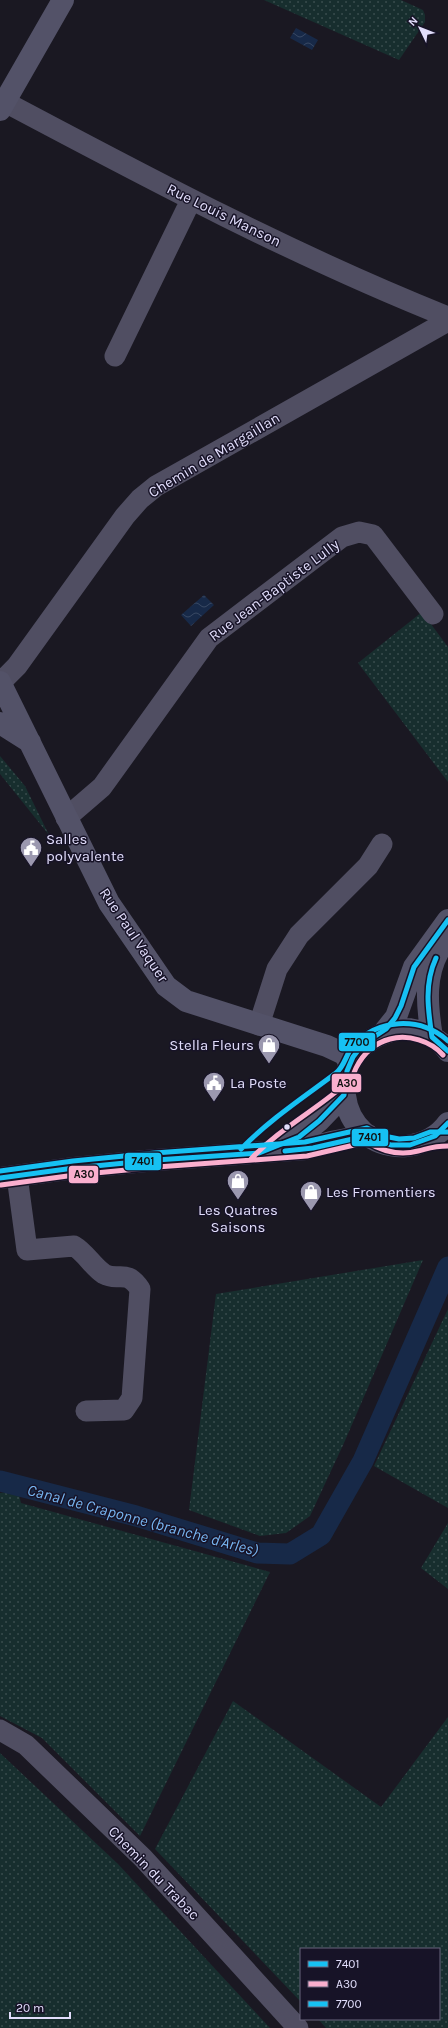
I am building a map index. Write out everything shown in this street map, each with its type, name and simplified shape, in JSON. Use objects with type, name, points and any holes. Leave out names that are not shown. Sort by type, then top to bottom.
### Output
[{"type":"main road","points":[[2,106],[63,0]]},
{"type":"main road","name":"Rue Paul Vaquer","points":[[0,683],[109,903],[166,986],[186,1001],[326,1046],[344,1054],[349,1062]]},
{"type":"main road","points":[[0,723],[31,743]]},
{"type":"main road","points":[[384,1032],[396,1018],[414,967],[448,920]]},
{"type":"main road","points":[[440,1044],[427,1003],[430,970],[441,946],[448,937]]},
{"type":"main road","points":[[440,1044],[417,1031],[400,1029],[384,1032],[370,1039],[358,1049],[349,1062],[345,1074],[344,1095],[348,1110],[356,1124],[368,1135],[382,1143],[398,1146],[415,1145],[439,1139],[448,1123]]},
{"type":"main road","points":[[259,1153],[299,1137],[319,1121],[344,1095]]},
{"type":"main road","points":[[8,1177],[156,1160],[306,1149],[331,1142],[368,1135]]},
{"type":"street","name":"Rue Louis Manson","points":[[2,106],[191,200],[358,280],[448,317]]},
{"type":"street","points":[[114,356],[191,200]]},
{"type":"street","name":"Chemin de Margaillan","points":[[0,683],[17,666],[125,516],[140,499],[156,486],[448,321]]},
{"type":"street","name":"Rue Jean-Baptiste Lully","points":[[66,818],[102,787],[209,638],[342,537],[359,532],[373,535],[433,614]]},
{"type":"street","points":[[259,1025],[276,969],[299,935],[368,866],[382,844]]},
{"type":"street","points":[[8,1177],[27,1250],[74,1246],[80,1250],[90,1263],[106,1275],[125,1276],[136,1282],[140,1289],[132,1398],[124,1410],[86,1411]]},
{"type":"street","name":"Chemin du Trabac","points":[[0,1730],[26,1745],[143,1858],[298,2028]]},
{"type":"green space","points":[[264,0],[401,0],[423,10],[425,22],[399,60]]},
{"type":"green space","points":[[422,612],[448,647],[448,782],[358,663]]},
{"type":"green space","points":[[0,756],[25,786],[49,835],[0,774]]},
{"type":"green space","points":[[423,1260],[344,1443],[310,1516],[286,1533],[260,1536],[189,1510],[216,1294]]},
{"type":"green space","points":[[448,1309],[448,1508],[374,1466]]},
{"type":"green space","points":[[18,1491],[21,1503],[270,1572],[140,1836],[42,1738],[0,1716],[0,1493]]},
{"type":"green space","points":[[448,1523],[448,1589],[421,1568]]},
{"type":"green space","points":[[233,1701],[381,1807],[448,1717],[448,2028],[326,2028],[319,2020],[440,2020],[440,1948],[300,1948],[300,2001],[155,1849]]},
{"type":"green space","points":[[0,1753],[118,1864],[270,2028],[0,2028]]},
{"type":"water","points":[[296,28],[318,40],[312,50],[290,38]]},
{"type":"water","points":[[204,595],[214,605],[191,626],[181,615]]},
{"type":"waterway","name":"Canal de Craponne (branche d'Arles)","points":[[0,1481],[136,1516],[257,1553],[290,1554],[321,1535],[363,1461],[448,1267]]},
{"type":"transit line","name":"7401","points":[[0,1178],[74,1168],[156,1160],[259,1153],[299,1137],[319,1121],[344,1095],[347,1071],[353,1057],[363,1044],[386,1029],[395,1018],[401,1006],[414,967],[448,920]]},
{"type":"transit line","name":"7401","points":[[436,958],[428,987],[428,1007],[432,1037],[448,1051]]},
{"type":"transit line","name":"7700","points":[[241,1149],[275,1119],[336,1073],[341,1068],[352,1047],[362,1037],[374,1030],[386,1026],[412,1024],[425,1027],[448,1041]]},
{"type":"transit line","name":"A30","points":[[251,1159],[274,1138],[325,1101],[349,1081],[362,1058],[379,1043],[390,1039],[404,1037],[412,1038],[426,1042],[443,1055]]},
{"type":"transit line","name":"7401","points":[[285,1151],[313,1148],[366,1136],[391,1145],[410,1145],[435,1136],[448,1123]]},
{"type":"transit line","name":"7700","points":[[0,1171],[73,1161],[155,1153],[305,1142],[367,1128],[384,1136],[399,1139],[414,1138],[430,1132],[448,1132]]},
{"type":"transit line","name":"A30","points":[[1,1185],[75,1175],[157,1167],[307,1156],[367,1142],[379,1148],[398,1153],[448,1146]]},
{"type":"place","name":"Salles polyvalente","points":[[31,868]]},
{"type":"place","name":"Stella Fleurs","points":[[269,1064]]},
{"type":"place","name":"La Poste","points":[[214,1102]]},
{"type":"place","name":"Les Quatres Saisons","points":[[238,1200]]},
{"type":"place","name":"Les Fromentiers","points":[[311,1212]]}]
